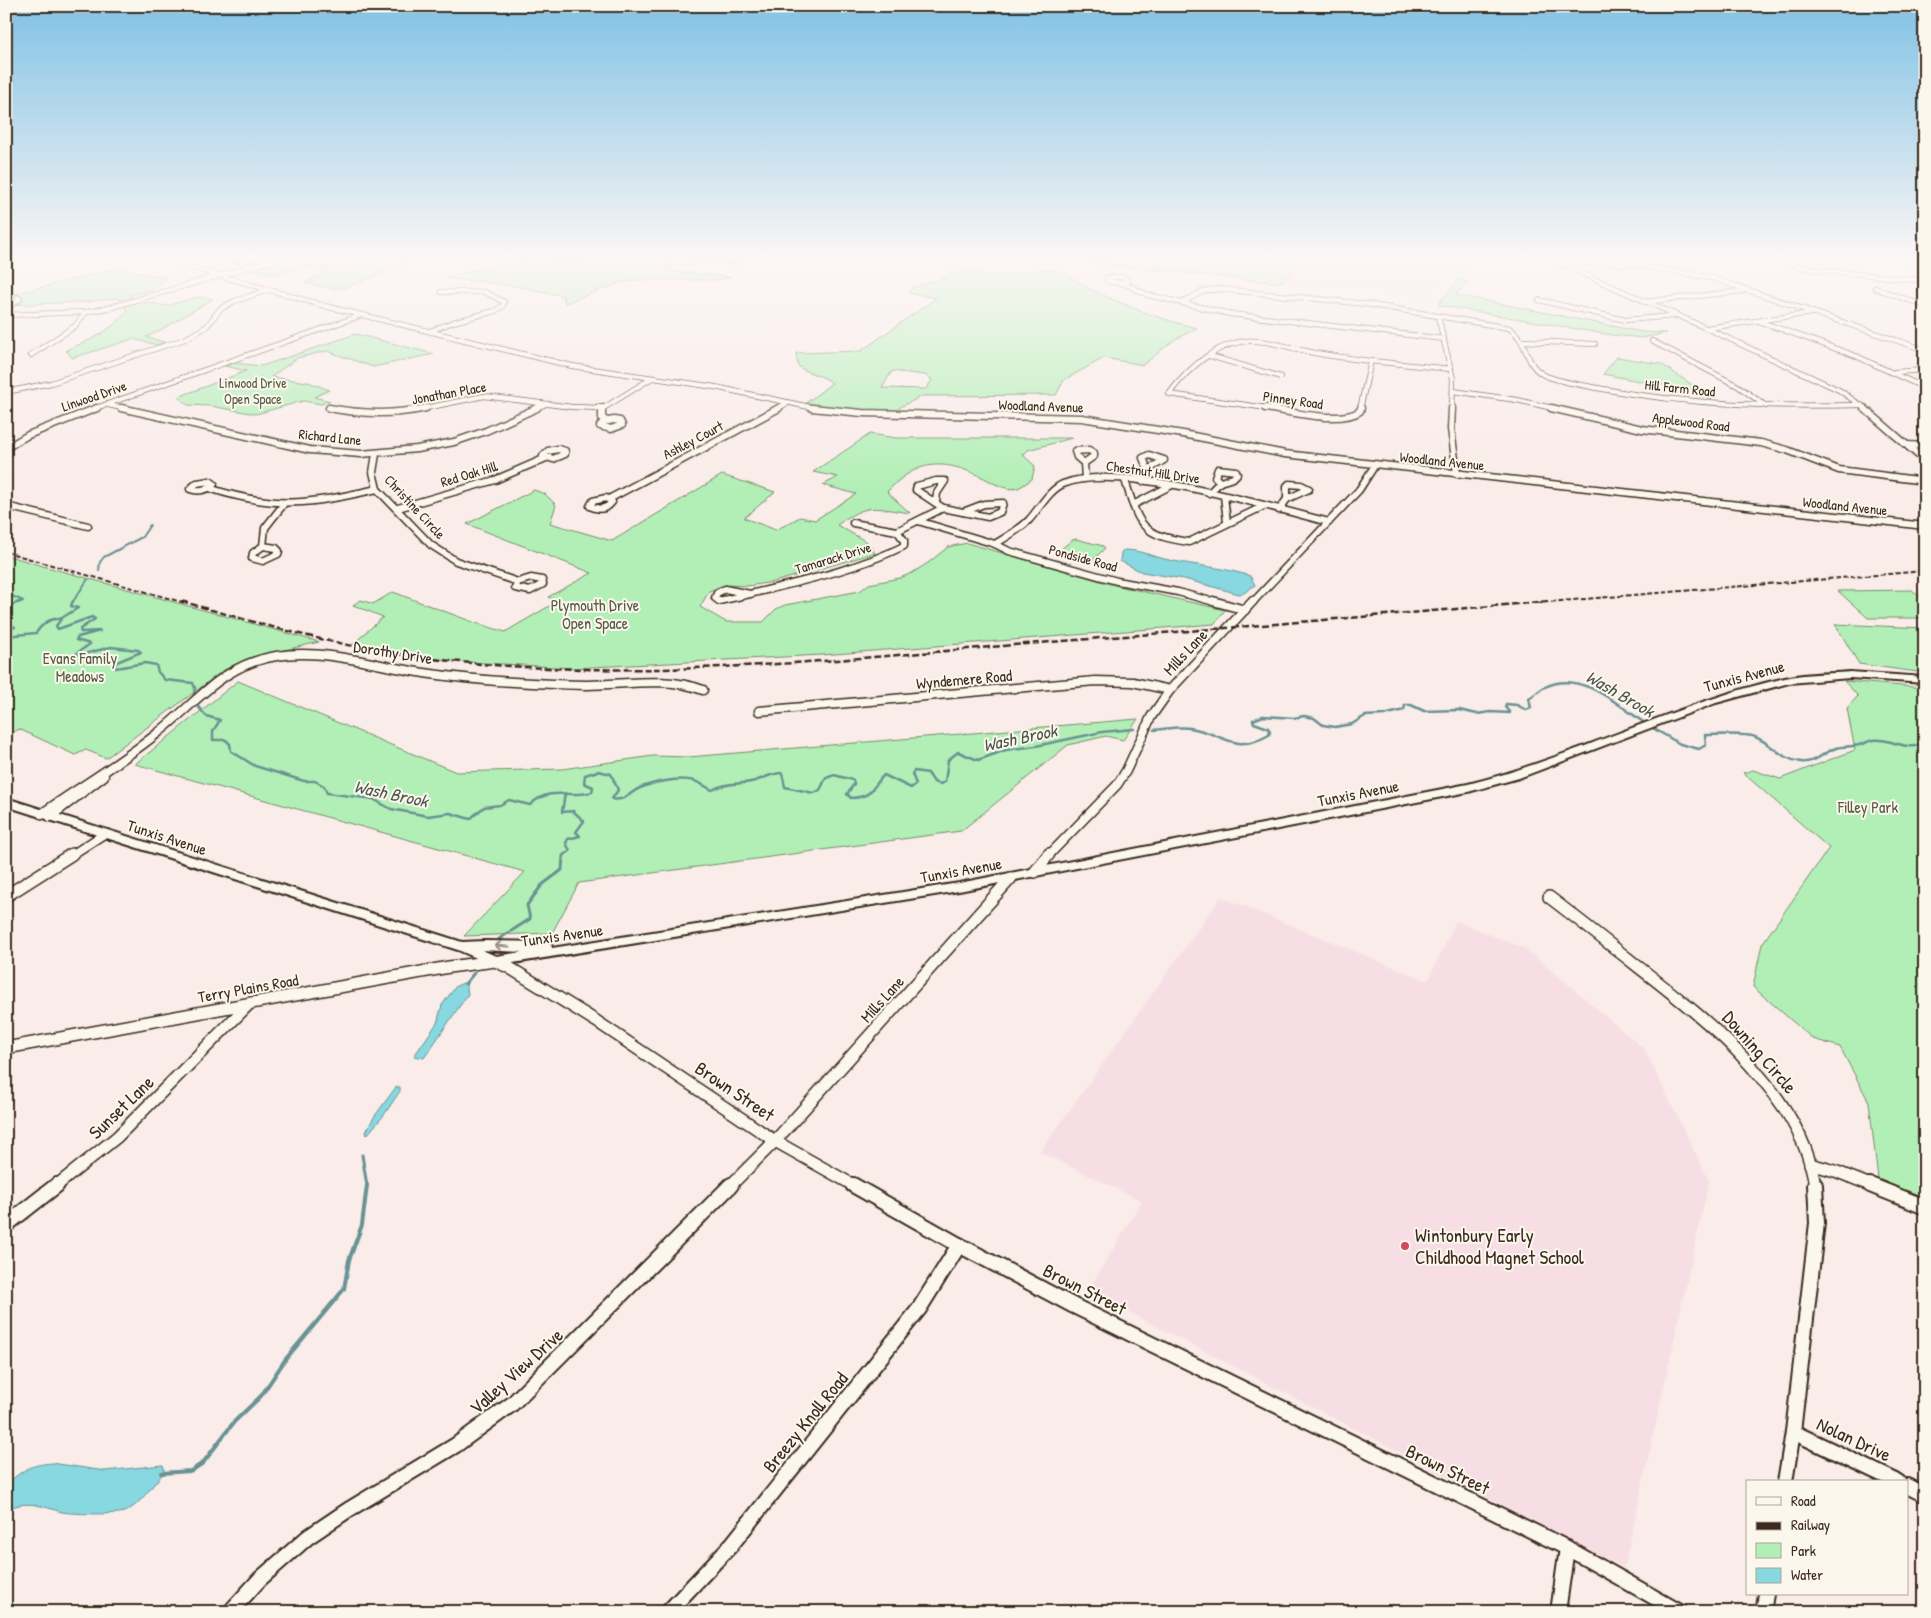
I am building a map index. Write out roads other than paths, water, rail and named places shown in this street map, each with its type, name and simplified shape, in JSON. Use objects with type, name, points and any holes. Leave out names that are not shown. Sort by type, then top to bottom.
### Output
[{"type":"main road","name":"Tunxis Avenue","points":[[6,802],[463,947],[495,961],[1011,878],[1468,788],[1515,776],[1712,701],[1788,680],[1850,675],[1925,680]]},
{"type":"main road","points":[[463,947],[478,945],[527,948],[580,943],[603,945]]},
{"type":"street","points":[[31,355],[61,336]]},
{"type":"street","points":[[6,392],[51,382],[191,336]]},
{"type":"street","name":"Linwood Drive","points":[[6,448],[45,427],[305,336]]},
{"type":"street","name":"Woodland Avenue","points":[[447,336],[572,366],[715,387],[817,409],[862,413],[1082,418],[1173,432],[1285,454],[1925,526]]},
{"type":"street","points":[[1413,336],[1444,339]]},
{"type":"street","points":[[1443,336],[1451,369],[1453,391],[1451,430],[1457,474]]},
{"type":"street","name":"Hill Farm Road","points":[[1521,336],[1536,369],[1554,378],[1673,401],[1766,406],[1861,406]]},
{"type":"street","points":[[1722,336],[1839,390],[1861,406],[1925,461]]},
{"type":"street","points":[[1799,336],[1856,356],[1925,388]]},
{"type":"street","points":[[1882,336],[1925,350]]},
{"type":"street","points":[[1210,356],[1237,342],[1254,340],[1310,352],[1451,369]]},
{"type":"street","points":[[1523,341],[1595,344]]},
{"type":"street","points":[[1652,341],[1736,383],[1766,406]]},
{"type":"street","points":[[1210,356],[1281,376]]},
{"type":"street","name":"Pinney Road","points":[[1210,356],[1192,368],[1169,394],[1328,416],[1352,416],[1360,411],[1371,360]]},
{"type":"street","points":[[1894,372],[1925,370]]},
{"type":"street","points":[[607,421],[602,418],[602,408],[653,378]]},
{"type":"street","name":"Applewood Road","points":[[1453,391],[1517,400],[1642,429],[1761,443],[1787,450],[1839,470],[1925,481]]},
{"type":"street","name":"Jonathan Place","points":[[329,408],[357,413],[396,413],[481,396],[585,409],[602,408]]},
{"type":"street","name":"Ashley Court","points":[[609,499],[788,403]]},
{"type":"street","name":"Richard Lane","points":[[108,405],[310,450],[345,454],[376,454],[454,442],[486,431],[546,404]]},
{"type":"street","points":[[1907,445],[1925,446]]},
{"type":"street","name":"Christine Circle","points":[[376,454],[372,469],[377,489],[440,552],[518,582]]},
{"type":"street","name":"Red Oak Hill","points":[[398,508],[496,480],[546,458]]},
{"type":"street","points":[[1084,463],[1086,478]]},
{"type":"street","name":"Mills Lane","points":[[1035,872],[1057,845],[1117,785],[1126,771],[1151,717],[1170,690],[1329,522],[1368,479],[1375,465]]},
{"type":"street","points":[[1142,480],[1148,470]]},
{"type":"street","name":"Chestnut Hill Drive","points":[[995,544],[1025,525],[1062,484],[1086,478],[1106,477],[1142,480],[1224,496],[1329,522]]},
{"type":"street","points":[[1126,480],[1144,528],[1178,541],[1189,542],[1264,506]]},
{"type":"street","points":[[936,502],[937,493],[945,482],[922,483],[917,486],[916,490],[943,508],[963,512],[988,517],[1000,512],[1003,504],[984,504],[963,512]]},
{"type":"street","points":[[1209,493],[1220,482]]},
{"type":"street","points":[[1134,505],[1170,486]]},
{"type":"street","points":[[209,488],[248,502],[283,505],[339,498],[377,489]]},
{"type":"street","points":[[1224,496],[1228,522]]},
{"type":"street","points":[[1279,510],[1287,499]]},
{"type":"street","points":[[263,546],[261,534],[266,524],[283,505]]},
{"type":"street","points":[[6,506],[88,526]]},
{"type":"street","points":[[897,530],[943,508]]},
{"type":"street","name":"Pondside Road","points":[[918,521],[995,544],[1009,551],[1117,581],[1178,592],[1245,610]]},
{"type":"street","name":"Tamarack Drive","points":[[750,594],[819,578],[896,551],[904,546],[904,540],[897,530],[853,523]]},
{"type":"street","name":"Dorothy Drive","points":[[46,815],[100,780],[113,767],[228,675],[251,663],[274,657],[300,654],[457,677],[536,684],[614,685],[682,683],[697,686],[703,690]]},
{"type":"street","name":"Wyndemere Road","points":[[759,710],[1095,681],[1129,681],[1170,690]]},
{"type":"street","points":[[6,896],[104,834]]},
{"type":"street","name":"Mills Lane","points":[[775,1141],[1011,878]]},
{"type":"street","name":"Downing Circle","points":[[1549,896],[1707,1021],[1734,1047],[1776,1095],[1795,1130],[1810,1164],[1815,1193],[1817,1223],[1793,1432],[1785,1480]]},
{"type":"street","name":"Brown Street","points":[[495,961],[529,978],[596,1021],[775,1141],[959,1245],[1125,1331],[1566,1548],[1680,1612]]},
{"type":"street","name":"Terry Plains Road","points":[[6,1048],[250,1002],[449,967],[495,961]]},
{"type":"street","name":"Sunset Lane","points":[[6,1225],[117,1137],[250,1002]]},
{"type":"street","name":"Valley View Drive","points":[[230,1612],[260,1579],[308,1537],[348,1510],[456,1445],[512,1404],[637,1282],[775,1141]]},
{"type":"street","points":[[1810,1164],[1834,1171],[1925,1207]]},
{"type":"street","name":"Breezy Knoll Road","points":[[668,1612],[732,1544],[907,1324],[939,1280],[959,1245]]},
{"type":"street","name":"Nolan Drive","points":[[1793,1432],[1894,1480]]},
{"type":"street","points":[[1908,1486],[1925,1494]]},
{"type":"street","points":[[1558,1612],[1566,1548]]},
{"type":"street","points":[[1763,1612],[1766,1596]]},
{"type":"water","points":[[1124,550],[1240,573],[1250,576],[1255,585],[1244,593],[1239,594],[1184,579],[1142,572],[1120,561],[1121,553]]},
{"type":"water","points":[[466,982],[468,994],[424,1058],[414,1056],[437,1023],[442,1005],[456,986]]},
{"type":"water","points":[[396,1087],[400,1087],[400,1091],[384,1115],[367,1135],[366,1132],[374,1117]]},
{"type":"water","points":[[52,1463],[105,1471],[163,1465],[164,1469],[162,1475],[140,1501],[124,1512],[103,1514],[67,1513],[26,1504],[6,1511],[6,1484],[27,1469],[37,1465]]},
{"type":"waterway","points":[[99,571],[100,562],[104,557],[142,537],[150,525]]},
{"type":"waterway","points":[[72,602],[88,579]]},
{"type":"waterway","name":"Wash Brook","points":[[6,597],[12,596],[23,601],[18,603]]},
{"type":"waterway","name":"Wash Brook","points":[[6,607],[22,601]]},
{"type":"waterway","points":[[60,619],[78,608],[71,606],[72,602]]},
{"type":"waterway","name":"Wash Brook","points":[[60,619],[56,626],[58,629],[92,617],[95,619],[80,629],[81,632],[100,631],[78,637],[76,640],[90,644],[77,653],[80,655],[111,647],[138,650],[141,652],[117,662],[114,665],[116,668],[145,663],[156,665],[158,672],[165,680],[193,683],[195,688],[193,699]]},
{"type":"waterway","name":"Wash Brook","points":[[6,636],[36,633],[50,620],[60,619]]},
{"type":"waterway","name":"Wash Brook","points":[[6,622],[15,627],[6,632]]},
{"type":"waterway","name":"Wash Brook","points":[[1154,730],[1176,727],[1190,728],[1229,741],[1246,743],[1257,741],[1269,735],[1270,731],[1268,728],[1254,723],[1253,720],[1263,716],[1294,718],[1304,716],[1314,718],[1323,725],[1335,727],[1352,724],[1365,716],[1384,715],[1404,710],[1405,705],[1411,705],[1424,711],[1459,710],[1477,714],[1490,712],[1510,713],[1505,707],[1506,704],[1517,705],[1526,710],[1531,708],[1529,699],[1543,688],[1558,683],[1572,683],[1598,692],[1646,724]]},
{"type":"waterway","name":"Wash Brook","points":[[196,704],[206,716],[220,720],[213,731],[213,740],[226,740],[230,744],[231,751],[255,766],[304,781],[315,781],[324,786],[327,793],[373,799],[391,809],[428,816],[450,813],[470,819],[484,807],[500,805],[509,800],[530,805],[545,796],[565,794]]},
{"type":"waterway","name":"Wash Brook","points":[[1651,727],[1680,744],[1699,749],[1706,745],[1705,735],[1751,736],[1761,740],[1782,755],[1801,762],[1815,760],[1836,748],[1861,745],[1873,740],[1906,746],[1919,745],[1925,742]]},
{"type":"waterway","name":"Wash Brook","points":[[565,794],[592,792],[593,787],[584,783],[585,775],[598,771],[611,774],[618,790],[612,799],[616,800],[646,786],[660,782],[688,780],[712,790],[717,787],[759,780],[782,773],[785,787],[814,793],[820,790],[826,778],[834,775],[853,780],[854,784],[847,794],[851,798],[868,794],[884,775],[911,788],[916,784],[912,774],[914,771],[928,773],[934,782],[940,784],[945,782],[948,760],[958,752],[978,760],[1006,750],[1036,746],[1102,732],[1134,729]]},
{"type":"waterway","points":[[563,856],[570,851],[566,843],[568,839],[580,836],[576,832],[584,821],[573,811],[562,812],[565,794]]},
{"type":"waterway","points":[[499,939],[530,919],[527,905],[542,885],[562,870],[563,856]]},
{"type":"waterway","points":[[465,984],[474,973]]},
{"type":"waterway","points":[[362,1155],[367,1186]]},
{"type":"waterway","points":[[161,1473],[191,1471],[203,1463],[234,1422],[261,1396],[285,1360],[344,1289],[349,1260],[362,1225],[367,1186]]},
{"type":"railway","points":[[6,552],[185,603]]},
{"type":"railway","points":[[1536,603],[1925,571]]},
{"type":"railway","points":[[181,601],[269,626],[357,647],[417,657],[493,665],[569,669],[645,669],[798,663],[1551,601]]},
{"type":"place","name":"Wintonbury Early Childhood Magnet School","points":[[1405,1246]]},
{"type":"park label","name":"Linwood Drive Open Space","points":[[253,392]]},
{"type":"park label","name":"Plymouth Drive Open Space","points":[[595,614]]},
{"type":"park label","name":"Evans Family Meadows","points":[[80,667]]},
{"type":"park label","name":"Filley Park","points":[[1868,807]]}]
